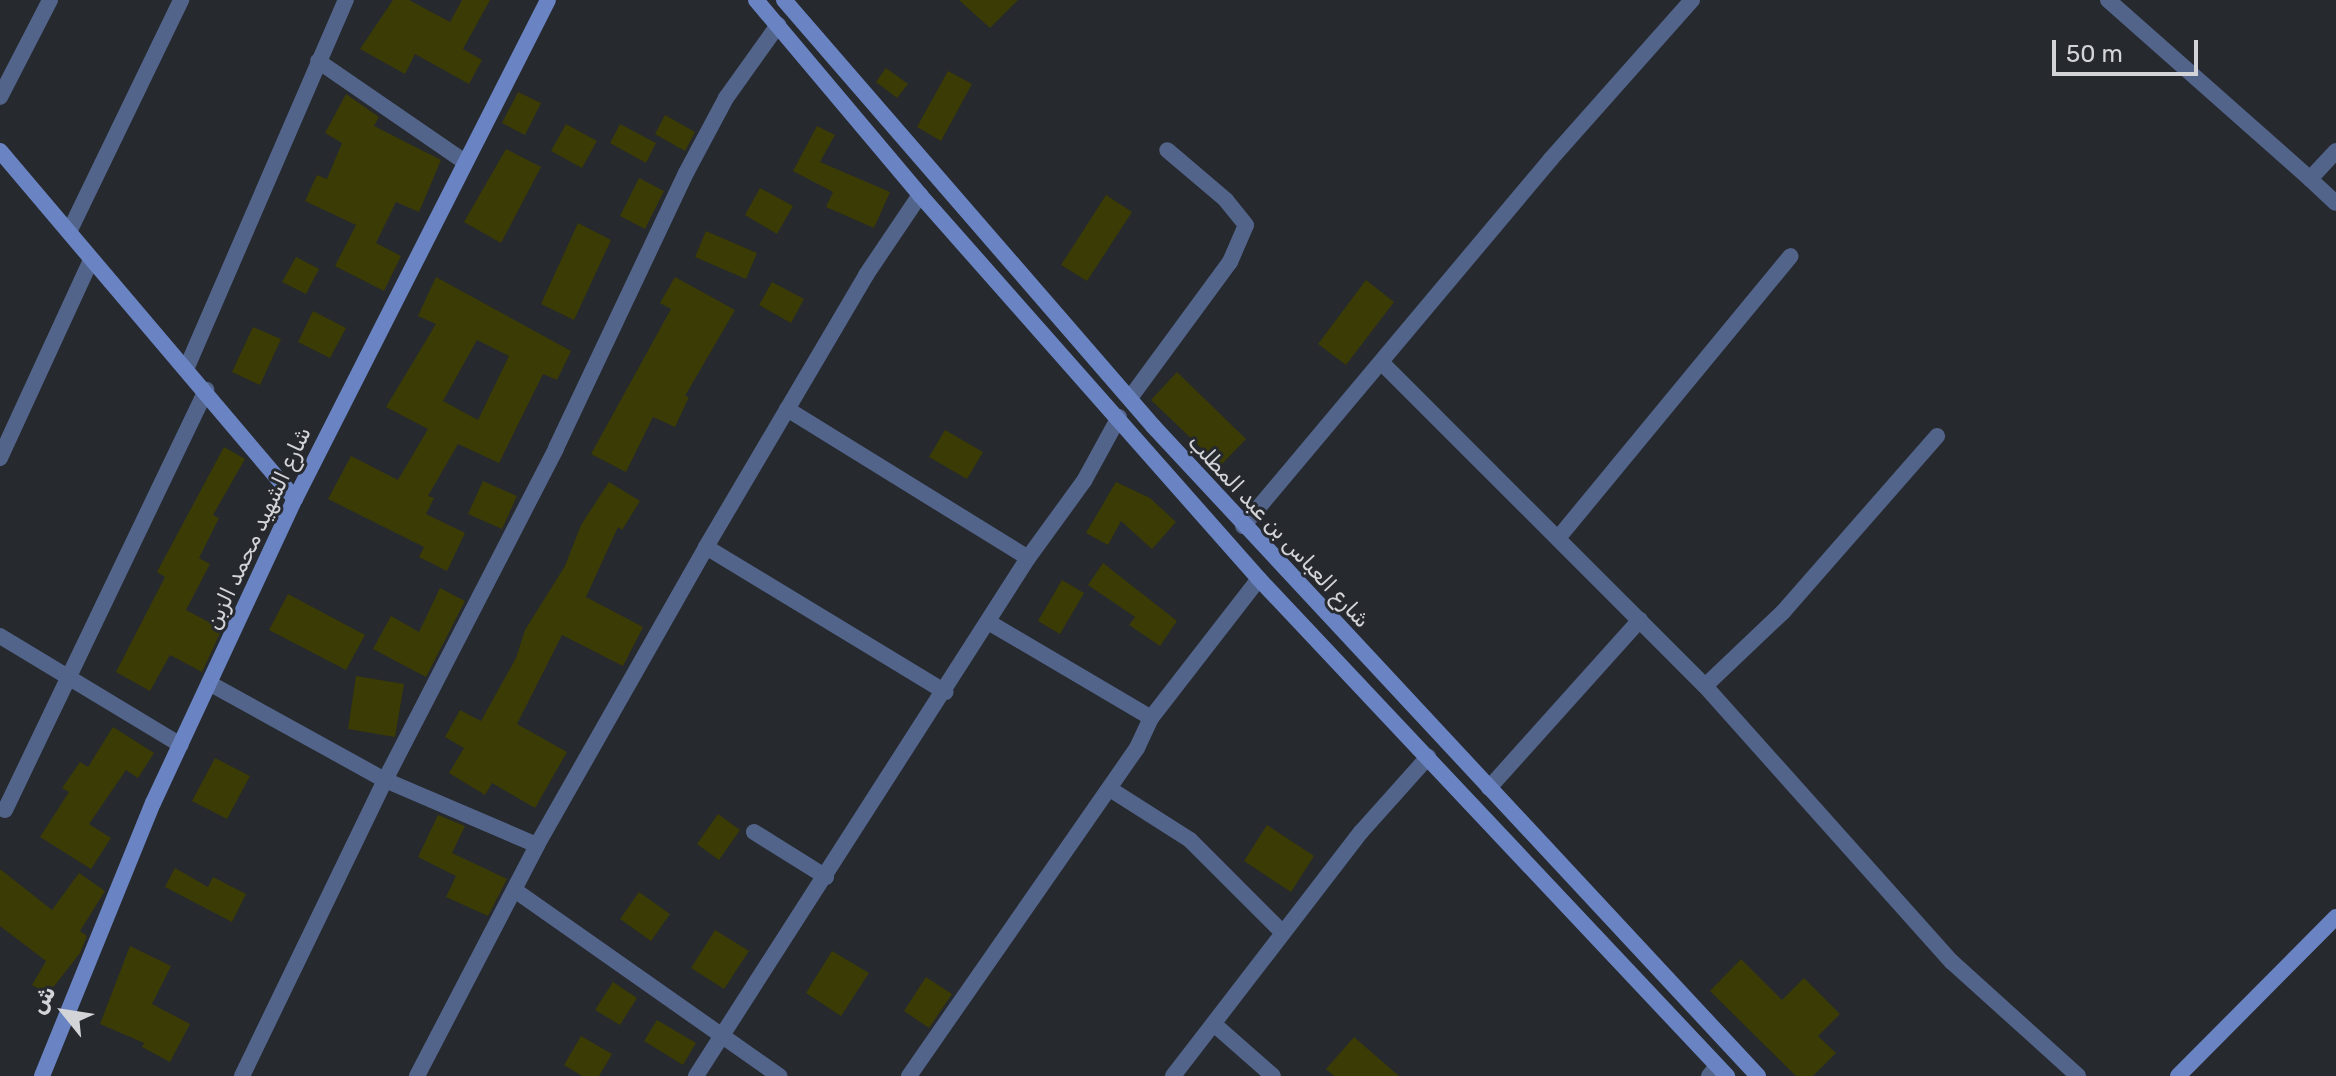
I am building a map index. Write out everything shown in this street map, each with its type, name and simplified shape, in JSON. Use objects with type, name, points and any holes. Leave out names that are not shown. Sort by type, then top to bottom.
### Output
[{"type":"street","points":[[0,97],[50,0]]},
{"type":"street","points":[[69,232],[181,0]]},
{"type":"street","points":[[187,367],[346,0]]},
{"type":"street","name":"شارع العباس بن عبد المطلب","points":[[756,0],[920,195],[1259,579],[1428,757],[1718,1073]]},
{"type":"street","points":[[1243,526],[1383,364],[1540,172],[1692,0]]},
{"type":"street","points":[[2108,0],[2336,203]]},
{"type":"street","name":"شارع الشهيد محمد الزبن","points":[[42,1076],[181,745],[295,499],[462,160],[548,4]]},
{"type":"street","name":"شارع العباس بن عبد المطلب","points":[[794,5],[1243,526],[1758,1076]]},
{"type":"street","points":[[242,1076],[385,780],[556,448],[686,173],[726,98],[778,25]]},
{"type":"street","points":[[318,61],[462,160]]},
{"type":"street","points":[[1130,398],[1230,262],[1246,225],[1226,200],[1167,150]]},
{"type":"street","points":[[0,151],[91,260],[187,367],[295,499]]},
{"type":"street","points":[[2310,179],[2336,151]]},
{"type":"street","points":[[417,1076],[516,891],[537,845],[706,547],[866,275],[920,195]]},
{"type":"street","points":[[1559,537],[1791,256]]},
{"type":"street","points":[[0,458],[91,260]]},
{"type":"street","points":[[1383,364],[1705,686],[1952,962],[2078,1076]]},
{"type":"street","points":[[5,810],[73,678],[206,390]]},
{"type":"street","points":[[787,409],[1028,558]]},
{"type":"street","points":[[696,1076],[990,623],[1028,558],[1084,481],[1119,417]]},
{"type":"street","points":[[1705,686],[1783,612],[1937,436]]},
{"type":"street","points":[[706,547],[945,692]]},
{"type":"street","points":[[909,1076],[1110,789],[1151,718],[1259,579]]},
{"type":"street","points":[[1489,788],[1558,718],[1640,620]]},
{"type":"street","points":[[990,623],[1151,718]]},
{"type":"street","points":[[0,636],[181,745]]},
{"type":"street","points":[[209,683],[385,780],[537,845]]},
{"type":"street","points":[[1173,1076],[1215,1025],[1282,932],[1428,757]]},
{"type":"street","points":[[1110,789],[1190,840],[1282,932]]},
{"type":"street","points":[[754,832],[826,877]]},
{"type":"street","points":[[516,891],[779,1076]]},
{"type":"street","points":[[2178,1076],[2336,917]]},
{"type":"street","points":[[1215,1025],[1273,1076]]},
{"type":"building","points":[[393,0],[409,0],[450,22],[462,0],[490,0],[463,49],[482,60],[469,84],[415,54],[405,74],[360,49]]},
{"type":"building","points":[[959,0],[1018,0],[990,28]]},
{"type":"building","points":[[886,68],[908,84],[897,98],[876,82]]},
{"type":"building","points":[[948,71],[972,84],[941,141],[917,127]]},
{"type":"building","points":[[518,92],[541,103],[525,135],[502,123]]},
{"type":"building","points":[[346,94],[379,117],[374,126],[441,160],[419,212],[396,202],[376,243],[401,256],[384,291],[335,266],[356,225],[305,201],[317,175],[327,179],[342,143],[325,133]]},
{"type":"building","points":[[665,115],[695,132],[685,151],[655,134]]},
{"type":"building","points":[[566,124],[597,141],[582,168],[551,151]]},
{"type":"building","points":[[620,124],[656,143],[646,163],[610,143]]},
{"type":"building","points":[[817,126],[835,135],[820,162],[890,192],[874,228],[826,207],[833,192],[793,171]]},
{"type":"building","points":[[506,149],[541,167],[501,243],[464,222]]},
{"type":"building","points":[[639,178],[664,191],[645,229],[620,216]]},
{"type":"building","points":[[760,188],[793,206],[777,234],[745,215]]},
{"type":"building","points":[[1106,195],[1132,212],[1087,281],[1061,265]]},
{"type":"building","points":[[578,223],[611,240],[574,320],[541,304]]},
{"type":"building","points":[[706,231],[757,253],[746,279],[695,257]]},
{"type":"building","points":[[296,257],[319,269],[306,294],[282,282]]},
{"type":"building","points":[[436,277],[571,351],[557,380],[543,374],[499,463],[458,444],[428,496],[434,498],[426,514],[465,533],[447,571],[419,557],[424,547],[328,499],[351,456],[398,480],[428,429],[386,407],[436,324],[418,316]],"holes":[[[477,340],[509,356],[478,420],[443,401]]]},
{"type":"building","points":[[675,277],[735,310],[685,396],[689,397],[675,427],[653,417],[626,472],[591,454],[671,309],[660,303]]},
{"type":"building","points":[[1366,280],[1394,302],[1346,365],[1318,344]]},
{"type":"building","points":[[772,282],[804,299],[791,323],[759,305]]},
{"type":"building","points":[[313,311],[346,328],[330,358],[298,342]]},
{"type":"building","points":[[253,327],[281,339],[260,385],[232,372]]},
{"type":"building","points":[[1177,372],[1246,439],[1220,466],[1151,400]]},
{"type":"building","points":[[945,430],[983,452],[967,479],[929,457]]},
{"type":"building","points":[[224,447],[245,459],[213,515],[219,518],[199,558],[210,564],[186,610],[222,629],[202,672],[170,655],[150,691],[116,672],[165,577],[157,572]]},
{"type":"building","points":[[483,481],[517,496],[502,529],[468,514]]},
{"type":"building","points":[[609,482],[640,501],[622,530],[618,527],[586,597],[643,627],[623,666],[562,635],[517,724],[567,752],[535,808],[492,783],[485,795],[449,773],[464,748],[445,737],[460,710],[481,721],[516,658],[525,630],[565,566],[581,525]]},
{"type":"building","points":[[1116,482],[1150,498],[1176,522],[1152,549],[1121,521],[1108,545],[1086,533]]},
{"type":"building","points":[[1103,563],[1177,621],[1160,646],[1129,625],[1135,617],[1088,585]]},
{"type":"building","points":[[1062,580],[1084,593],[1060,634],[1038,621]]},
{"type":"building","points":[[440,588],[465,601],[426,677],[373,649],[391,616],[419,632]]},
{"type":"building","points":[[288,594],[365,635],[346,670],[269,630]]},
{"type":"building","points":[[356,676],[404,684],[395,737],[348,729]]},
{"type":"building","points":[[113,727],[154,753],[138,778],[126,770],[89,824],[111,838],[91,869],[40,837],[69,792],[62,788],[80,762],[88,767]]},
{"type":"building","points":[[215,758],[250,776],[227,819],[192,801]]},
{"type":"building","points":[[718,814],[740,830],[719,860],[697,844]]},
{"type":"building","points":[[438,815],[465,826],[452,853],[507,879],[488,916],[446,897],[456,876],[418,857]]},
{"type":"building","points":[[1267,825],[1314,856],[1291,892],[1244,861]]},
{"type":"building","points":[[175,868],[208,887],[213,877],[246,894],[232,922],[165,887]]},
{"type":"building","points":[[0,869],[52,910],[79,873],[105,891],[80,931],[87,936],[80,953],[48,994],[32,985],[46,961],[0,926]]},
{"type":"building","points":[[639,892],[670,914],[651,941],[620,919]]},
{"type":"building","points":[[715,930],[749,951],[724,989],[691,968]]},
{"type":"building","points":[[130,946],[171,966],[152,1004],[190,1024],[170,1062],[142,1047],[144,1043],[100,1024]]},
{"type":"building","points":[[832,951],[869,973],[841,1016],[806,993]]},
{"type":"building","points":[[1741,959],[1782,1000],[1804,978],[1840,1014],[1818,1036],[1836,1053],[1813,1076],[1796,1076],[1710,991]]},
{"type":"building","points":[[926,977],[952,994],[929,1028],[904,1011]]},
{"type":"building","points":[[613,982],[637,998],[620,1025],[595,1010]]},
{"type":"building","points":[[657,1020],[696,1043],[683,1065],[644,1041]]},
{"type":"building","points":[[581,1036],[612,1054],[599,1076],[582,1076],[564,1065]]},
{"type":"building","points":[[1354,1037],[1399,1076],[1334,1076],[1326,1069]]}]
